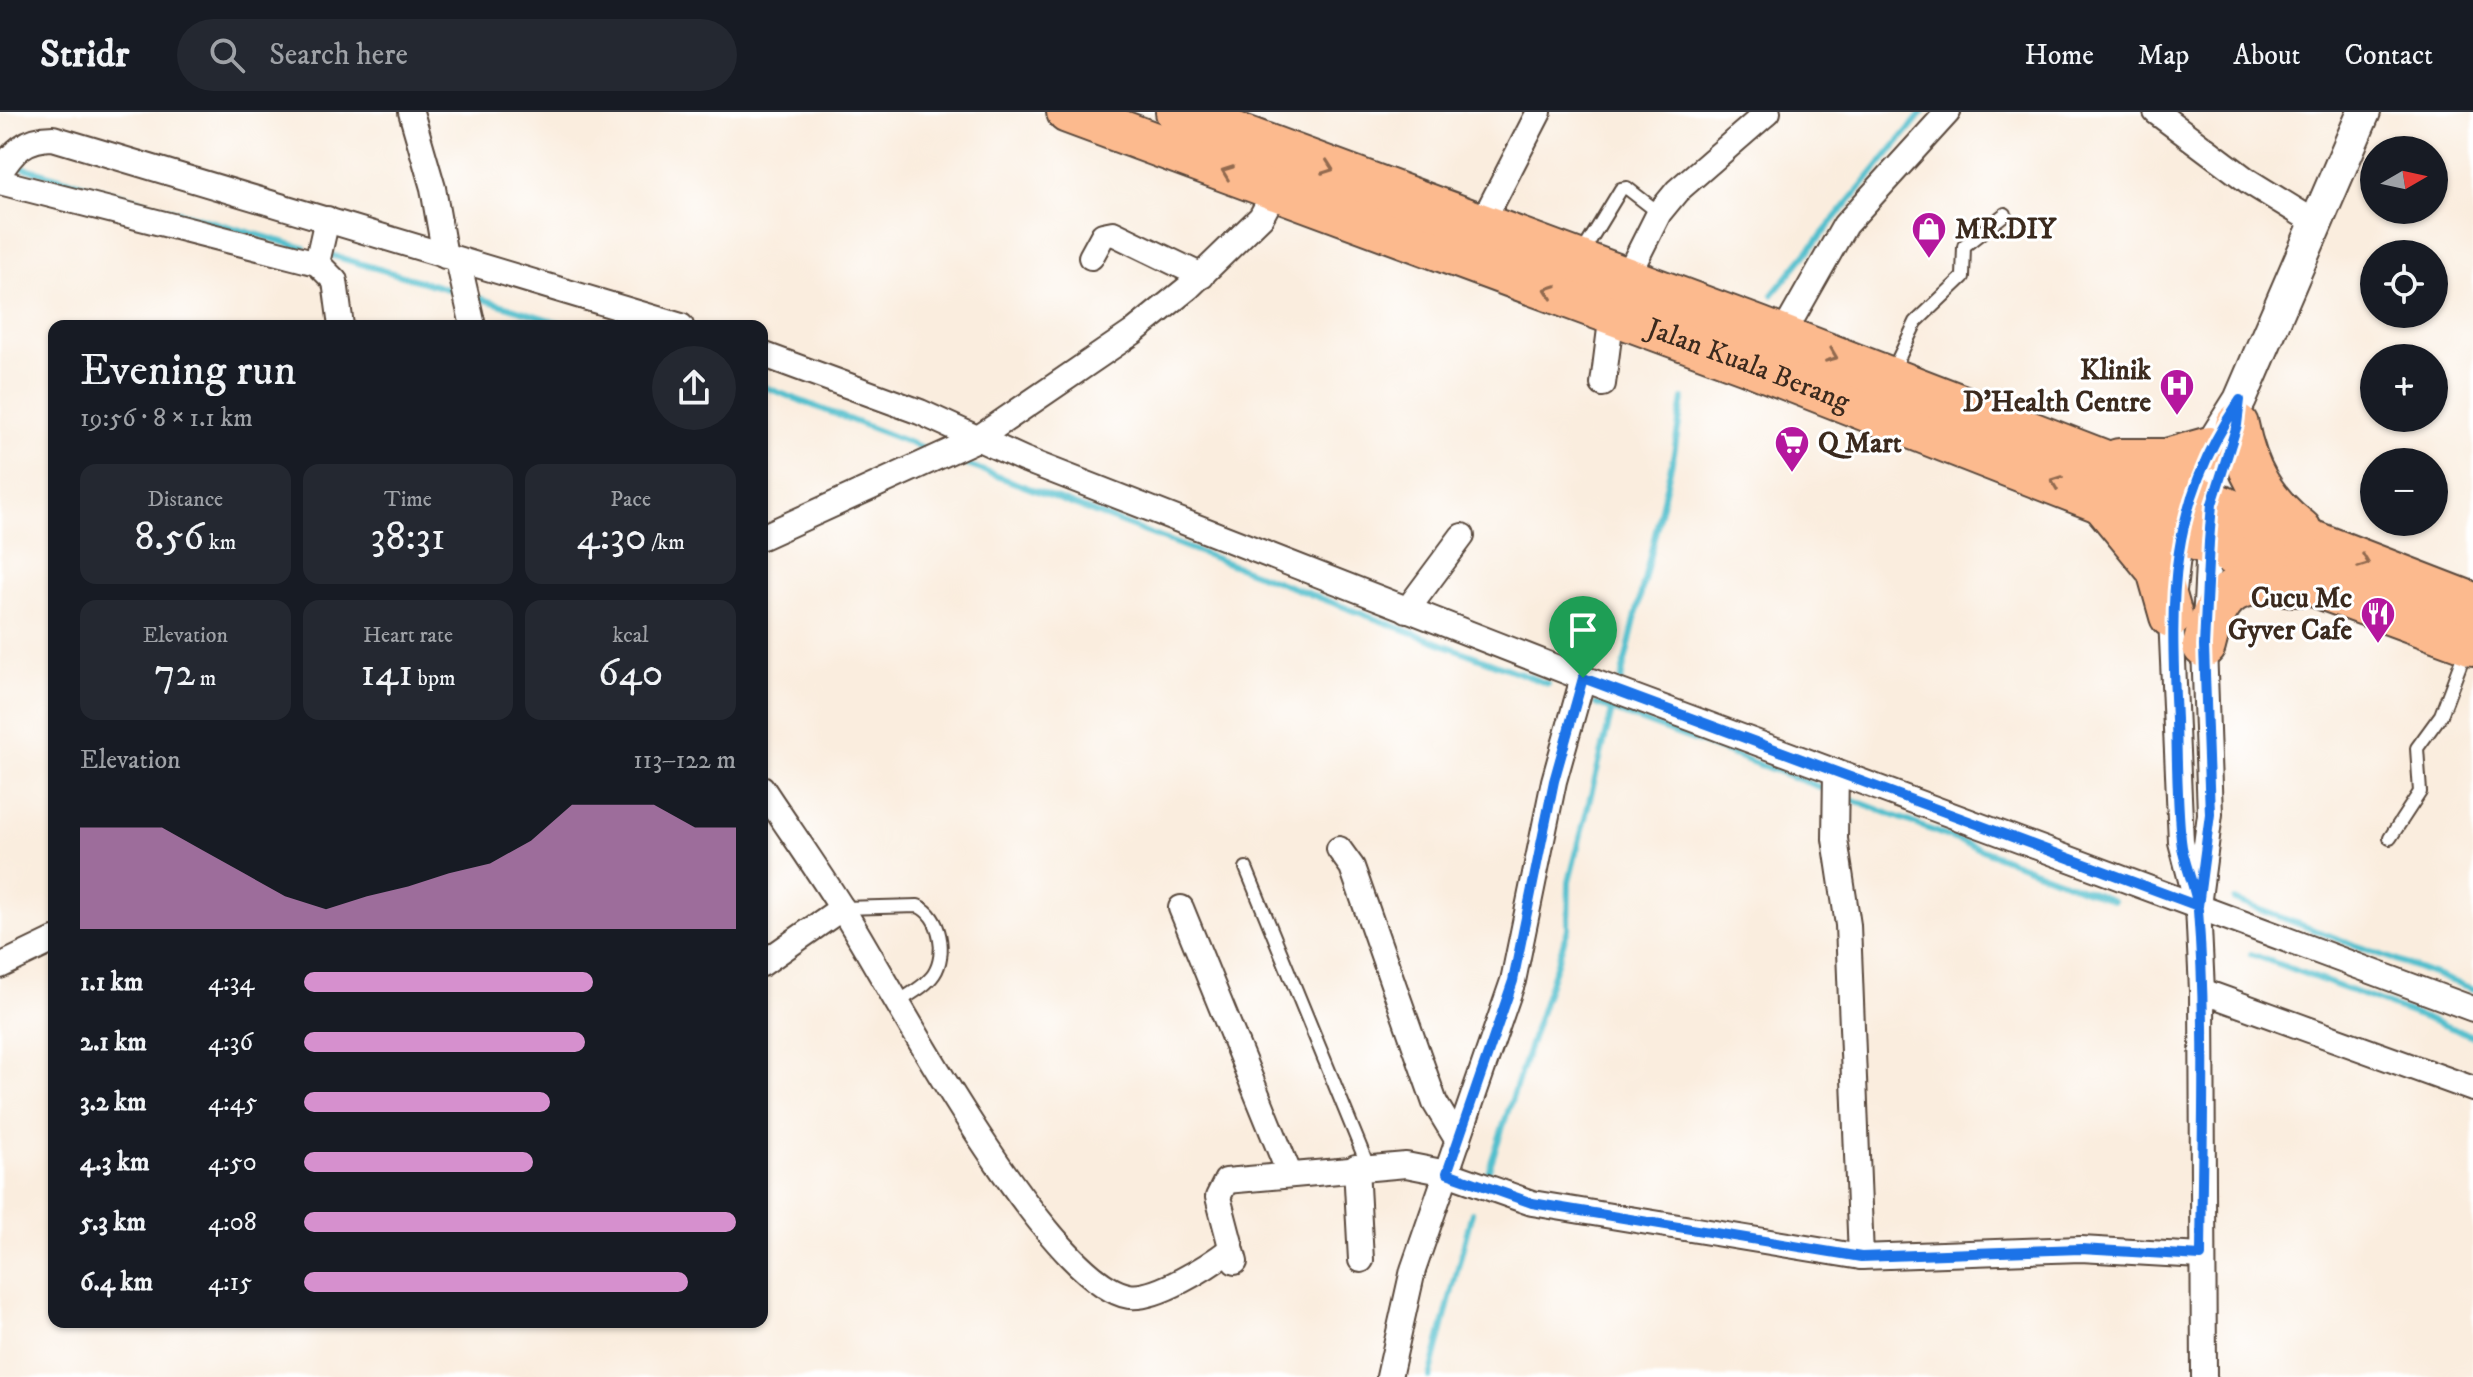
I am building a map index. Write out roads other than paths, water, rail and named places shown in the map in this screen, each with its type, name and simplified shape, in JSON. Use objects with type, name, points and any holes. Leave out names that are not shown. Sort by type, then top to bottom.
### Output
[{"type":"highway","name":"Jalan Kuala Berang","points":[[1068,112],[1275,191],[1619,296],[1782,336],[2087,453],[2319,587],[2472,630]]},
{"type":"highway","name":"Jalan Kuala Berang","points":[[1197,116],[1577,261],[1619,296],[2098,498],[2319,544],[2472,630]]},
{"type":"highway","points":[[2087,453],[2147,462],[2167,460],[2229,424],[2257,486],[2289,522],[2319,544]]},
{"type":"highway","points":[[2098,498],[2158,570],[2171,616]]},
{"type":"highway","points":[[2204,646],[2211,616],[2228,593],[2256,584],[2319,587]]},
{"type":"street","points":[[411,112],[471,320]]},
{"type":"street","points":[[1481,225],[1539,112]]},
{"type":"street","points":[[1603,384],[1619,296],[1659,213],[1677,191],[1768,112]]},
{"type":"street","points":[[1782,336],[1845,225],[1948,112]]},
{"type":"street","points":[[2156,112],[2248,181],[2316,223]]},
{"type":"street","points":[[2198,906],[2181,842],[2171,616],[2198,518],[2229,424],[2364,112]]},
{"type":"street","points":[[6,163],[36,138],[53,138],[325,225],[458,274],[655,320]]},
{"type":"street","points":[[0,182],[317,260],[335,281],[340,320]]},
{"type":"street","points":[[768,534],[971,442],[1132,333],[1202,276],[1261,217],[1275,191]]},
{"type":"street","points":[[317,260],[325,225]]},
{"type":"street","points":[[1091,257],[1103,235],[1113,233],[1202,276]]},
{"type":"street","points":[[768,356],[920,412],[971,442],[1583,678],[2473,1009]]},
{"type":"street","points":[[2198,518],[2210,814],[2198,906],[2202,991],[2204,1377]]},
{"type":"street","points":[[1407,610],[1462,536]]},
{"type":"street","points":[[1389,1377],[1413,1270],[1513,981],[1554,781],[1583,678]]},
{"type":"street","points":[[1836,772],[1835,839],[1848,925],[1861,1257]]},
{"type":"street","points":[[768,797],[842,908],[933,1067],[981,1140],[1026,1200],[1092,1276],[1114,1291],[1150,1296],[1233,1256],[1219,1206],[1220,1188],[1233,1178],[1362,1166],[1406,1165],[1447,1173],[1532,1203],[1861,1257],[2081,1249],[2201,1256]]},
{"type":"street","points":[[1339,849],[1352,867],[1435,1103],[1458,1141]]},
{"type":"street","points":[[768,960],[842,908]]},
{"type":"street","points":[[1181,908],[1289,1173]]},
{"type":"street","points":[[0,966],[48,943]]},
{"type":"street","points":[[2202,991],[2473,1089]]},
{"type":"street","points":[[1361,1260],[1362,1166]]},
{"type":"lane","points":[[1577,261],[1621,189],[1627,188],[1659,213]]},
{"type":"lane","points":[[1889,379],[1916,322],[1963,277],[1964,246],[2005,214]]},
{"type":"lane","points":[[2390,838],[2420,792],[2415,755],[2441,715],[2472,630]]},
{"type":"lane","points":[[1246,868],[1362,1166]]},
{"type":"lane","points":[[842,908],[918,906],[932,917],[941,948],[937,966],[924,985],[898,1002]]},
{"type":"waterway","points":[[1772,295],[1923,112]]},
{"type":"waterway","points":[[11,164],[304,248]]},
{"type":"waterway","points":[[327,254],[458,292]]},
{"type":"waterway","points":[[473,296],[551,320]]},
{"type":"waterway","points":[[768,388],[934,452]]},
{"type":"waterway","points":[[1621,679],[1674,453],[1683,399]]},
{"type":"waterway","points":[[952,459],[1548,684]]},
{"type":"waterway","points":[[1596,704],[1825,789]]},
{"type":"waterway","points":[[1488,1172],[1568,929],[1569,882],[1612,711]]},
{"type":"waterway","points":[[1846,797],[2113,901]]},
{"type":"waterway","points":[[2234,900],[2473,989]]},
{"type":"waterway","points":[[2251,954],[2473,1036]]},
{"type":"waterway","points":[[1430,1377],[1472,1212]]},
{"type":"place","name":"MR.DIY","points":[[1929,260]]},
{"type":"place","name":"Klinik D'Health Centre","points":[[2177,417]]},
{"type":"place","name":"Q Mart","points":[[1792,474]]},
{"type":"place","name":"Cucu Mc Gyver Cafe","points":[[2378,645]]}]
